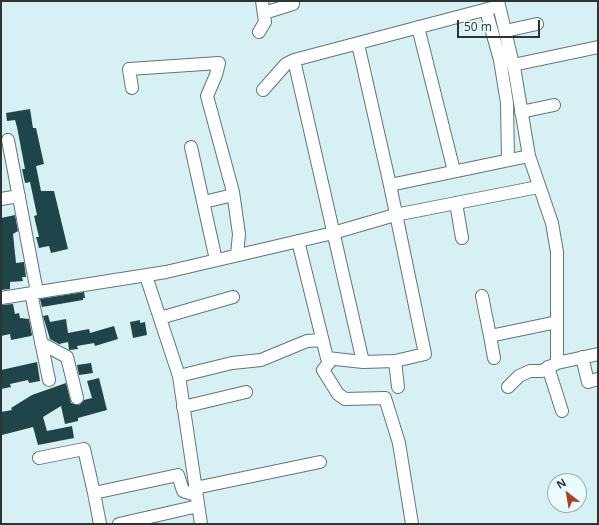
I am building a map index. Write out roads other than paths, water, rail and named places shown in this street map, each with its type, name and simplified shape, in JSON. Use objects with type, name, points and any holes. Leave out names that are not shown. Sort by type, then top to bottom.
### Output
[{"type":"street","points":[[259,32],[265,22],[263,7],[293,4]]},
{"type":"street","points":[[263,90],[286,64],[294,60],[486,10],[499,4],[513,65],[529,156],[538,187],[552,223],[557,252],[557,322],[552,365],[562,411]]},
{"type":"street","points":[[486,10],[500,60],[507,103],[508,160]]},
{"type":"street","points":[[505,31],[537,24]]},
{"type":"street","points":[[418,28],[454,171]]},
{"type":"street","points":[[298,241],[327,358],[363,362],[395,361],[425,354],[390,185],[358,44]]},
{"type":"street","points":[[513,65],[598,47]]},
{"type":"street","points":[[294,60],[363,362]]},
{"type":"street","points":[[132,88],[129,69],[219,63],[216,75],[207,96],[233,195],[239,234],[238,255]]},
{"type":"street","points":[[521,112],[554,105]]},
{"type":"street","points":[[8,140],[19,196],[41,343],[49,380]]},
{"type":"street","points":[[191,147],[216,260]]},
{"type":"street","points":[[390,185],[529,156]]},
{"type":"street","points":[[1,298],[146,276],[333,233],[395,215],[538,187]]},
{"type":"street","points":[[204,202],[233,195]]},
{"type":"street","points":[[1,199],[19,196]]},
{"type":"street","points":[[456,203],[462,238]]},
{"type":"street","points":[[146,276],[179,376],[201,524]]},
{"type":"street","points":[[482,296],[494,358]]},
{"type":"street","points":[[160,318],[234,297]]},
{"type":"street","points":[[490,336],[557,322]]},
{"type":"street","points":[[179,376],[232,363],[261,360],[307,341],[322,340]]},
{"type":"street","points":[[41,343],[67,357],[77,398]]},
{"type":"street","points":[[508,387],[519,376],[530,371],[542,371],[552,365],[598,354]]},
{"type":"street","points":[[582,357],[588,382],[598,379]]},
{"type":"street","points":[[332,359],[323,370],[338,394],[345,399],[385,398],[398,443],[412,524]]},
{"type":"street","points":[[395,361],[398,387]]},
{"type":"street","points":[[183,407],[246,392]]},
{"type":"street","points":[[39,458],[84,449],[100,524]]},
{"type":"street","points":[[119,524],[197,496],[320,462]]},
{"type":"street","points":[[94,493],[178,474],[182,491],[197,496]]}]
